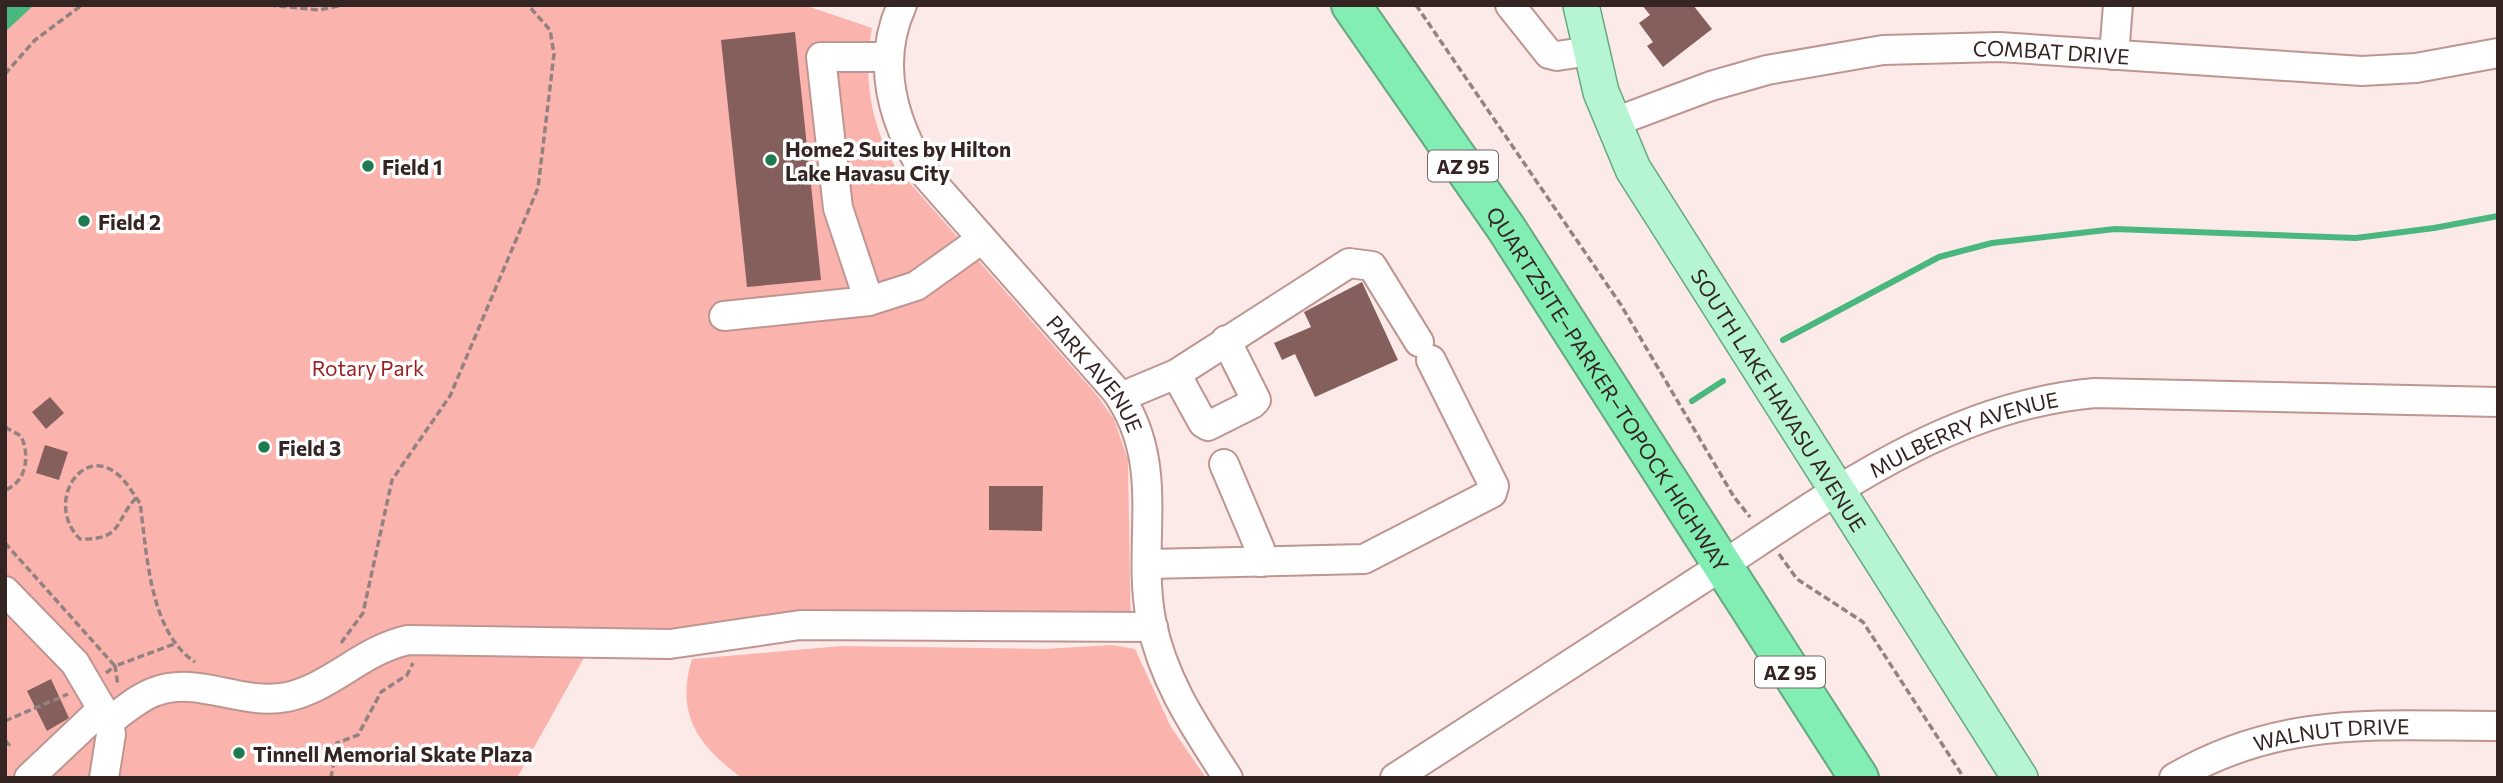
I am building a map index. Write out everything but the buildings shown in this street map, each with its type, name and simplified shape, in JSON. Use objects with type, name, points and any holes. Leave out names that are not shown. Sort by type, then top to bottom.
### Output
[{"type":"highway","name":"QUARTZSITE–PARKER–TOPOCK HIGHWAY","points":[[1351,5],[1506,228],[1859,778]]},
{"type":"main road","name":"SOUTH LAKE HAVASU AVENUE","points":[[1581,5],[1590,51],[1612,123],[1654,206],[2020,778]]},
{"type":"street","name":"PARK AVENUE","points":[[902,5],[889,57],[893,103],[908,145],[926,175],[1121,397],[1135,422],[1145,457],[1148,564],[1153,627],[1161,660],[1178,701],[1228,778]]},
{"type":"street","points":[[1510,5],[1549,54],[1557,56],[1590,51]]},
{"type":"street","points":[[2114,55],[2118,5]]},
{"type":"street","name":"COMBAT DRIVE","points":[[1612,123],[1711,86],[1825,58],[1941,46],[2362,71],[2416,68],[2498,53]]},
{"type":"street","points":[[869,300],[838,208],[821,57],[889,57]]},
{"type":"street","points":[[724,316],[869,300],[916,286],[982,239]]},
{"type":"street","points":[[1121,397],[1175,374],[1349,263],[1372,266],[1425,351],[1494,486],[1492,493],[1364,559],[1148,564]]},
{"type":"street","points":[[1175,374],[1203,423],[1209,426],[1252,404],[1256,400],[1226,340]]},
{"type":"street","name":"MULBERRY AVENUE","points":[[1395,778],[1836,491],[1974,419],[2033,401],[2064,396],[2126,393],[2498,402]]},
{"type":"street","points":[[1224,464],[1260,549],[1261,562]]},
{"type":"street","points":[[5,591],[75,663],[110,707],[111,734],[104,778]]},
{"type":"street","points":[[29,778],[110,707],[174,687],[200,687],[244,698],[276,698],[297,694],[327,681],[371,652],[412,640],[670,644],[800,625],[1153,627]]},
{"type":"street","name":"WALNUT DRIVE","points":[[2174,778],[2246,744],[2300,731],[2355,726],[2498,726]]},
{"type":"path","points":[[5,74],[35,40],[82,5]]},
{"type":"path","points":[[269,5],[319,10],[343,5]]},
{"type":"path","points":[[340,645],[363,613],[392,480],[450,396],[538,188],[554,54],[550,30],[528,5]]},
{"type":"path","points":[[1416,5],[1621,305],[1734,497],[1797,579],[1863,622],[1964,778]]},
{"type":"path","points":[[5,427],[21,436],[27,456],[19,481],[5,490]]},
{"type":"path","points":[[136,498],[124,521],[96,540],[80,540],[66,519],[66,490],[70,480],[87,470],[109,469],[118,474],[140,503],[154,599],[177,643],[191,661],[203,666]]},
{"type":"path","points":[[5,543],[115,666],[110,707]]},
{"type":"path","points":[[331,778],[337,743],[358,735],[381,692],[407,676],[412,667],[412,640]]},
{"type":"path","points":[[115,666],[177,643]]},
{"type":"path","points":[[5,721],[76,690]]},
{"type":"path","points":[[5,740],[9,745],[5,748]]},
{"type":"green space","name":"Rotary Park","points":[[5,5],[804,5],[872,28],[868,64],[871,99],[879,132],[894,165],[1095,393],[1114,419],[1128,460],[1131,638],[802,638],[585,656],[517,778],[5,778]]},
{"type":"green space","points":[[1112,645],[1135,649],[1171,727],[1206,778],[742,778],[702,741],[694,727],[686,696],[692,659],[841,646],[1044,649]]},
{"type":"shaded area","points":[[5,5],[34,5],[5,32]]},
{"type":"waterway","points":[[1783,340],[1939,257],[1992,243],[2115,229],[2356,238],[2498,216]]},
{"type":"waterway","points":[[1692,401],[1723,381]]},
{"type":"place","name":"Home2 Suites by Hilton Lake Havasu City","points":[[771,160]]},
{"type":"place","name":"Field 1","points":[[368,166]]},
{"type":"place","name":"Field 2","points":[[84,221]]},
{"type":"place","name":"Field 3","points":[[264,447]]},
{"type":"place","name":"Tinnell Memorial Skate Plaza","points":[[239,753]]}]
